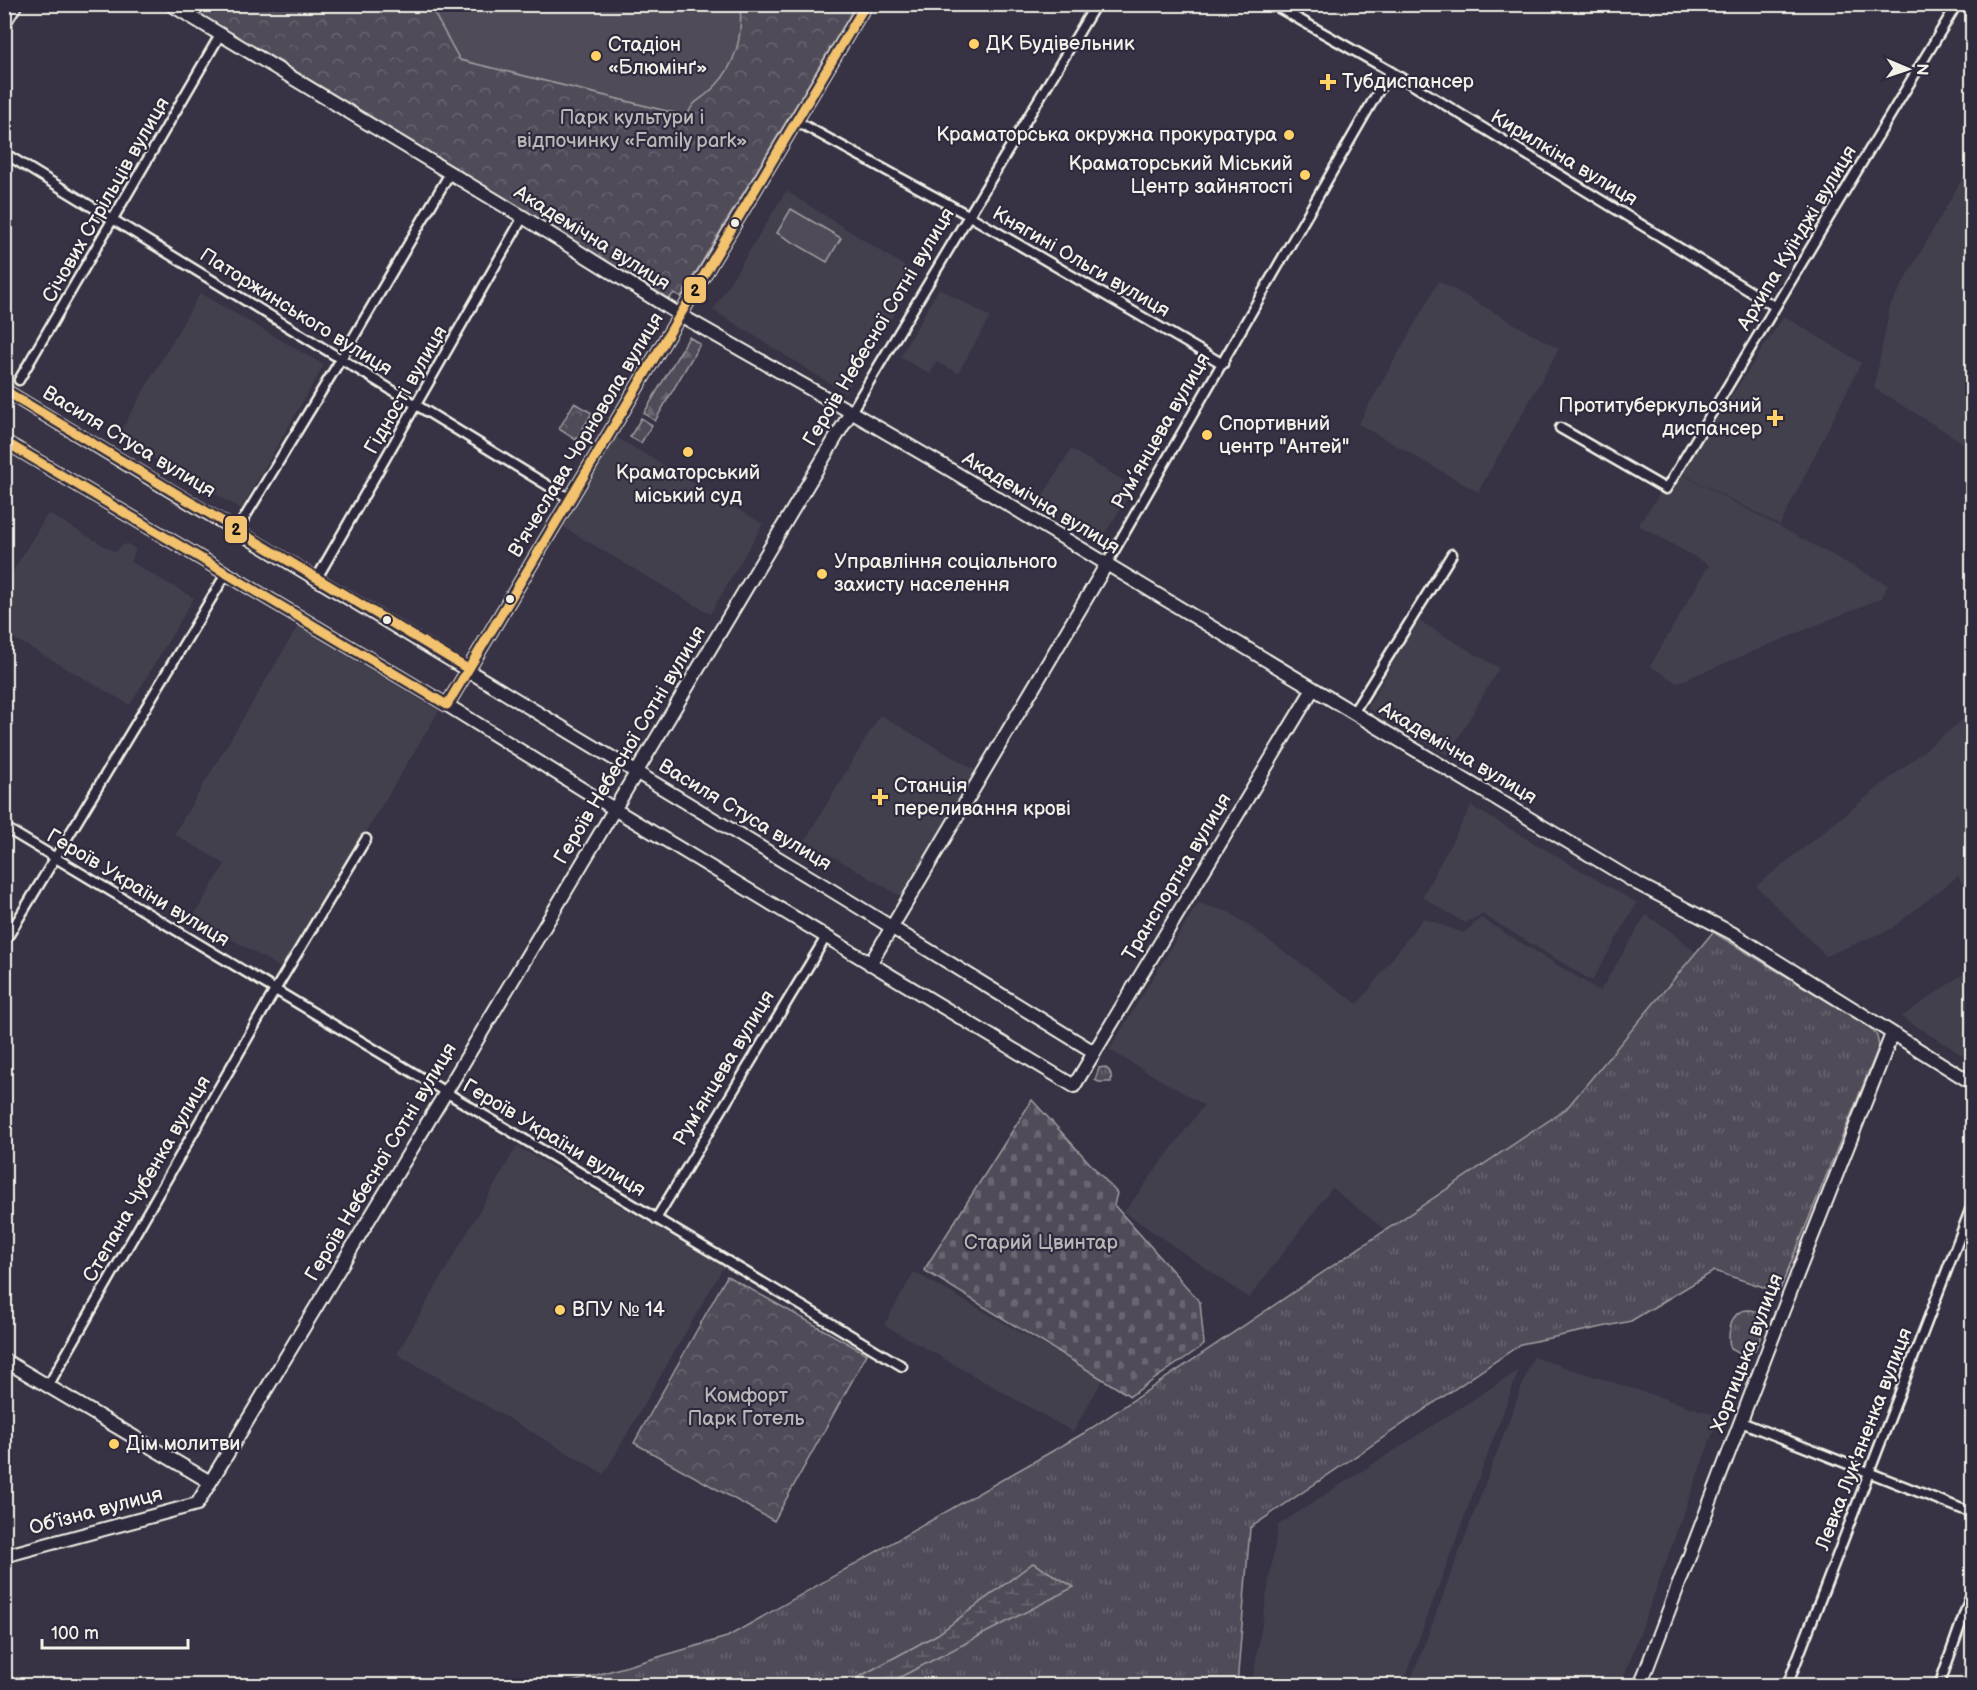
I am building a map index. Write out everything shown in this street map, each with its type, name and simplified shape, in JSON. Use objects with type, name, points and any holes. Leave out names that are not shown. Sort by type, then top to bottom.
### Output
[{"type":"street","points":[[4,23],[16,4]]},
{"type":"street","name":"Академічна вулиця","points":[[170,4],[680,315],[851,412],[1638,884],[1732,933],[1972,1083]]},
{"type":"street","name":"В'ячеслава Чорновола вулиця","points":[[447,705],[866,4]]},
{"type":"street","name":"Героїв Небесної Сотні вулиця","points":[[197,1504],[1096,4]]},
{"type":"street","name":"Кирилкіна вулиця","points":[[1272,4],[1390,71],[1774,306]]},
{"type":"street","name":"Архипа Куїнджі вулиця","points":[[1560,428],[1666,489],[1957,4]]},
{"type":"street","name":"Січових Стрільців вулиця","points":[[19,380],[220,35]]},
{"type":"street","name":"Рум’янцева вулиця","points":[[870,964],[1106,565],[1390,71]]},
{"type":"street","name":"Княгині Ольги вулиця","points":[[796,121],[968,215],[1223,364]]},
{"type":"street","name":"Паторжинського вулиця","points":[[4,153],[570,499]]},
{"type":"street","points":[[237,530],[450,173]]},
{"type":"street","name":"Гідності вулиця","points":[[317,578],[523,218]]},
{"type":"street","name":"Василя Стуса вулиця","points":[[4,390],[468,669],[1094,1052]]},
{"type":"street","points":[[4,441],[447,705],[615,810],[870,964]]},
{"type":"street","points":[[1353,713],[1452,554]]},
{"type":"street","points":[[4,943],[226,573]]},
{"type":"street","name":"Транспортна вулиця","points":[[870,964],[1074,1086],[1314,689]]},
{"type":"street","name":"Героїв України вулиця","points":[[4,827],[902,1366]]},
{"type":"street","points":[[275,990],[366,839]]},
{"type":"street","name":"Рум’янцева вулиця","points":[[656,1219],[826,937]]},
{"type":"street","name":"Степана Чубенка вулиця","points":[[48,1386],[275,990]]},
{"type":"street","name":"Хортицька вулиця","points":[[1640,1686],[1786,1302],[1892,1034]]},
{"type":"street","name":"Левка Лук'яненка вулиця","points":[[1787,1686],[1972,1205]]},
{"type":"street","points":[[4,1360],[210,1482]]},
{"type":"street","points":[[1741,1422],[1972,1513]]},
{"type":"street","name":"Об’їзна вулиця","points":[[4,1556],[197,1504]]},
{"type":"street","points":[[1939,1686],[1972,1592]]},
{"type":"shaded area","points":[[1972,161],[1972,448],[1874,388],[1890,306]]},
{"type":"shaded area","points":[[786,191],[919,275],[845,393],[713,310]]},
{"type":"shaded area","points":[[1439,281],[1559,349],[1478,492],[1358,424]]},
{"type":"shaded area","points":[[939,288],[990,317],[958,373],[937,362],[930,374],[900,357]]},
{"type":"shaded area","points":[[200,293],[324,365],[241,509],[117,437]]},
{"type":"shaded area","name":"Протитуберкульозний диспансер","points":[[1784,316],[1861,363],[1780,525],[1681,473]]},
{"type":"shaded area","points":[[614,436],[763,524],[710,614],[563,527]]},
{"type":"shaded area","points":[[1071,449],[1134,487],[1104,535],[1042,497]]},
{"type":"shaded area","points":[[1676,471],[1888,585],[1882,598],[1677,683],[1650,666],[1709,565],[1638,525]]},
{"type":"shaded area","points":[[48,513],[115,552],[122,545],[128,544],[136,549],[131,562],[194,598],[130,705],[5,633],[5,584]]},
{"type":"shaded area","points":[[1418,620],[1499,668],[1448,756],[1367,708]]},
{"type":"shaded area","points":[[298,626],[439,711],[283,969],[193,917],[225,864],[174,834]]},
{"type":"shaded area","points":[[1972,712],[1972,902],[1958,876],[1891,929],[1826,956],[1756,886]]},
{"type":"shaded area","points":[[880,715],[975,770],[902,897],[805,840]]},
{"type":"shaded area","points":[[1471,806],[1637,903],[1592,981],[1482,914],[1465,923],[1422,897]]},
{"type":"shaded area","points":[[1198,903],[1229,912],[1358,1004],[1423,918],[1464,933],[1481,918],[1600,991],[1646,915],[1696,952],[1566,1109],[1385,1230],[1332,1188],[1249,1298],[1124,1212],[1204,1105],[1109,1050]]},
{"type":"shaded area","points":[[1972,968],[1972,1061],[1901,1017]]},
{"type":"shaded area","name":"ВПУ № 14","points":[[517,1146],[724,1266],[604,1474],[397,1354]]},
{"type":"shaded area","points":[[914,1272],[1103,1379],[1073,1432],[884,1325]]},
{"type":"shaded area","points":[[1533,1357],[1719,1416],[1621,1685],[1409,1685]]},
{"type":"shaded area","points":[[1519,1370],[1402,1685],[1252,1685],[1278,1525]]},
{"type":"green space","name":"Стадіон «Блюмінґ»","points":[[435,4],[740,5],[741,17],[738,41],[731,64],[717,84],[694,104],[687,116],[460,60],[434,13]]},
{"type":"green space","name":"Парк культури і відпочинку «Family park»","points":[[181,5],[856,5],[681,297],[674,293],[669,299]]},
{"type":"green space","points":[[791,209],[841,238],[827,262],[777,233]]},
{"type":"green space","points":[[689,337],[700,344],[655,421],[644,413]]},
{"type":"green space","points":[[574,403],[592,413],[576,440],[559,429]]},
{"type":"green space","points":[[641,418],[652,425],[641,443],[630,437]]},
{"type":"green space","points":[[1713,932],[1870,1027],[1877,1036],[1879,1046],[1779,1292],[1714,1271],[1631,1321],[1521,1344],[1250,1528],[1237,1685],[559,1686],[727,1637],[1084,1433],[1566,1109]]},
{"type":"green space","points":[[1105,1067],[1111,1073],[1111,1082],[1095,1080],[1099,1068]]},
{"type":"green space","name":"Старий Цвинтар","points":[[1032,1100],[1117,1193],[1114,1205],[1200,1302],[1204,1345],[1130,1396],[924,1270]]},
{"type":"green space","name":"Комфорт Парк Готель","points":[[727,1276],[867,1354],[774,1521],[634,1443]]},
{"type":"green space","points":[[1750,1310],[1762,1316],[1764,1326],[1755,1350],[1742,1355],[1731,1349],[1730,1329],[1736,1315]]},
{"type":"green space","points":[[1033,1563],[1074,1587],[885,1685],[844,1685],[938,1634]]},
{"type":"transit line","name":"2","points":[[4,441],[447,705],[866,4]]},
{"type":"transit line","name":"2","points":[[4,390],[468,669]]},
{"type":"place","name":"ДК Будівельник","points":[[974,44]]},
{"type":"place","name":"Стадіон «Блюмінґ»","points":[[596,56]]},
{"type":"place","name":"Тубдиспансер","points":[[1328,82]]},
{"type":"place","name":"Краматорська окружна прокуратура","points":[[1289,135]]},
{"type":"place","name":"Краматорський Міський Центр зайнятості","points":[[1305,175]]},
{"type":"place","name":"Протитуберкульозний диспансер","points":[[1775,418]]},
{"type":"place","name":"Спортивний центр \"Антей\"","points":[[1207,435]]},
{"type":"place","name":"Краматорський міський суд","points":[[688,452]]},
{"type":"place","name":"Управління соціального захисту населення","points":[[822,574]]},
{"type":"place","name":"Станція переливання крові","points":[[880,797]]},
{"type":"place","name":"ВПУ № 14","points":[[560,1310]]},
{"type":"place","name":"Дім молитви","points":[[114,1444]]}]
